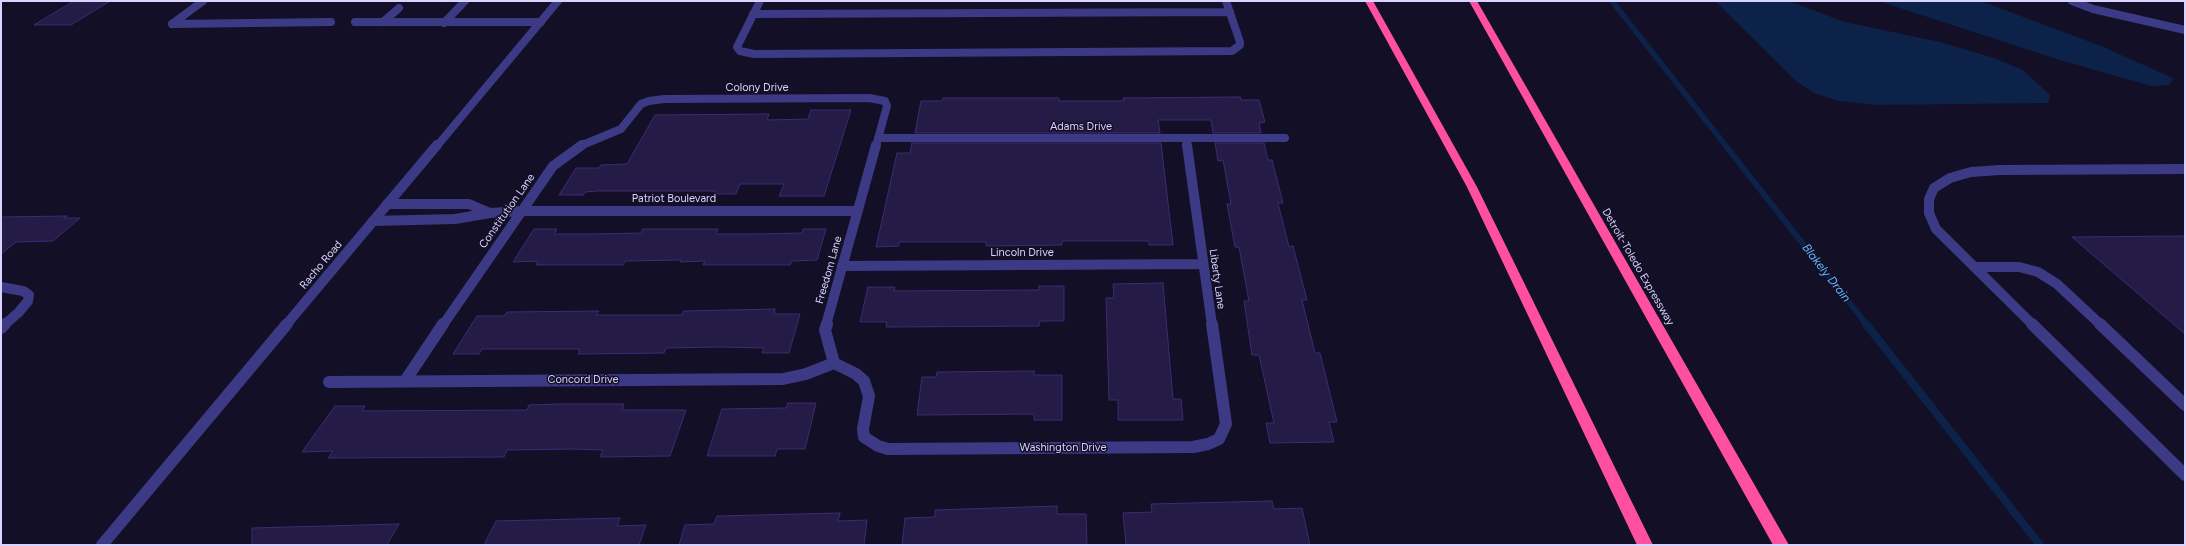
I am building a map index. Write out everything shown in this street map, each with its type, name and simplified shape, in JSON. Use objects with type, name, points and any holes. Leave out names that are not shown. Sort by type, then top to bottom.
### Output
[{"type":"highway","points":[[1370,1],[1472,187],[1645,545]]},
{"type":"highway","name":"Detroit-Toledo Expressway","points":[[1473,1],[1781,545]]},
{"type":"street","points":[[204,1],[172,24],[331,22]]},
{"type":"street","points":[[444,23],[465,1]]},
{"type":"street","name":"Racho Road","points":[[102,545],[558,1]]},
{"type":"street","points":[[760,1],[736,47],[740,52],[754,54],[1232,51],[1240,46],[1226,1]]},
{"type":"street","points":[[2072,1],[2093,9],[2185,30]]},
{"type":"street","points":[[383,22],[399,8]]},
{"type":"street","points":[[753,14],[1230,12]]},
{"type":"street","points":[[354,22],[541,22]]},
{"type":"street","name":"Colony Drive","points":[[664,99],[850,98]]},
{"type":"street","name":"Freedom Lane","points":[[834,363],[825,330],[887,106],[885,101],[869,98],[850,98]]},
{"type":"street","name":"Constitution Lane","points":[[406,381],[520,212],[558,160],[577,147],[621,129],[645,102],[664,99]]},
{"type":"street","name":"Adams Drive","points":[[878,138],[1285,138]]},
{"type":"street","name":"Liberty Lane","points":[[1186,138],[1226,424]]},
{"type":"street","points":[[2185,169],[2000,170],[1971,172],[1950,178],[1934,188],[1929,199],[1929,213],[1936,229],[2185,474]]},
{"type":"street","name":"Patriot Boulevard","points":[[387,204],[469,204],[490,213]]},
{"type":"street","name":"Patriot Boulevard","points":[[374,221],[455,219],[490,213],[520,212],[858,211]]},
{"type":"street","name":"Lincoln Drive","points":[[842,266],[1203,264]]},
{"type":"street","points":[[1974,267],[2019,267],[2038,272],[2050,280],[2185,404]]},
{"type":"street","points":[[1,288],[23,291],[29,295],[28,301],[19,312],[1,328]]},
{"type":"street","name":"Concord Drive","points":[[330,382],[783,379],[806,374],[834,363]]},
{"type":"street","name":"Washington Drive","points":[[834,363],[856,374],[864,381],[869,396],[863,429],[864,437],[878,446],[888,449],[1193,447],[1208,444],[1219,439],[1226,424]]},
{"type":"water","points":[[1715,1],[1789,1],[1845,22],[1940,42],[1994,58],[2023,70],[2050,95],[2048,103],[1875,105],[1839,101],[1814,93],[1797,82]]},
{"type":"water","points":[[1878,1],[1981,1],[2101,46],[2173,78],[2170,85],[2151,86],[2063,61]]},
{"type":"building","points":[[74,1],[110,1],[71,25],[34,25]]},
{"type":"building","points":[[1240,97],[1241,100],[1259,100],[1265,122],[1259,123],[1261,133],[1213,133],[1211,120],[1158,120],[1160,133],[915,133],[921,101],[942,101],[943,98],[1059,98],[1059,101],[1124,101],[1123,98]]},
{"type":"building","points":[[811,110],[851,110],[824,196],[779,196],[784,184],[740,184],[736,194],[714,194],[715,191],[597,191],[585,192],[583,195],[559,195],[576,168],[599,168],[601,165],[627,164],[655,115],[769,114],[767,120],[808,119]]},
{"type":"building","points":[[912,143],[1161,143],[1173,245],[1149,245],[1149,241],[1062,241],[1062,245],[986,246],[986,242],[899,242],[899,246],[876,247],[897,153],[910,153]]},
{"type":"building","points":[[1215,143],[1264,143],[1268,160],[1272,160],[1283,203],[1278,203],[1289,247],[1293,246],[1307,300],[1302,300],[1315,353],[1320,353],[1337,422],[1329,422],[1334,442],[1270,443],[1266,423],[1274,423],[1259,355],[1252,355],[1244,301],[1249,301],[1239,247],[1235,247],[1227,204],[1231,204],[1223,160],[1218,161]]},
{"type":"building","points":[[67,216],[64,218],[80,218],[53,241],[16,242],[1,254],[1,217]]},
{"type":"building","points":[[534,229],[557,229],[554,234],[641,233],[643,229],[718,229],[716,234],[755,234],[802,233],[803,229],[826,229],[817,260],[792,261],[790,265],[703,265],[705,261],[680,262],[681,260],[625,261],[623,265],[536,265],[538,261],[513,262]]},
{"type":"building","points":[[2185,236],[2185,334],[2072,237]]},
{"type":"building","points":[[1163,283],[1173,399],[1181,399],[1183,420],[1118,420],[1118,400],[1109,400],[1106,298],[1114,298],[1113,284]]},
{"type":"building","points":[[1039,286],[1064,286],[1064,321],[1040,321],[1039,326],[886,327],[887,322],[860,322],[868,287],[895,287],[894,291],[1039,290]]},
{"type":"building","points":[[775,309],[774,314],[800,314],[789,353],[762,353],[764,348],[720,347],[666,348],[664,353],[578,354],[580,349],[482,349],[479,354],[453,354],[477,316],[504,316],[507,312],[599,311],[596,315],[682,315],[684,311]]},
{"type":"building","points":[[1034,371],[1034,375],[1062,375],[1062,420],[1034,420],[1034,414],[917,415],[922,377],[936,377],[937,372]]},
{"type":"building","points":[[788,403],[816,403],[805,449],[777,449],[775,456],[707,456],[722,409],[786,408]]},
{"type":"building","points":[[624,404],[622,410],[686,410],[670,456],[600,457],[603,450],[573,449],[507,450],[504,457],[328,458],[333,451],[302,452],[335,406],[365,406],[362,411],[527,410],[529,405]]},
{"type":"building","points":[[1272,501],[1274,509],[1302,508],[1310,545],[1126,545],[1123,513],[1152,512],[1151,504]]},
{"type":"building","points":[[1057,506],[1057,514],[1086,514],[1087,545],[902,545],[905,518],[935,517],[935,510]]},
{"type":"building","points":[[840,513],[838,521],[867,520],[864,545],[679,545],[685,525],[714,524],[717,516]]},
{"type":"building","points":[[620,518],[617,526],[646,525],[639,545],[484,545],[496,521]]},
{"type":"building","points":[[399,524],[387,545],[252,545],[252,528]]},
{"type":"waterway","name":"Blakely Drain","points":[[1612,1],[1726,146]]},
{"type":"waterway","name":"Blakely Drain","points":[[1725,145],[1867,325]]},
{"type":"waterway","name":"Blakely Drain","points":[[1866,324],[2040,545]]}]
